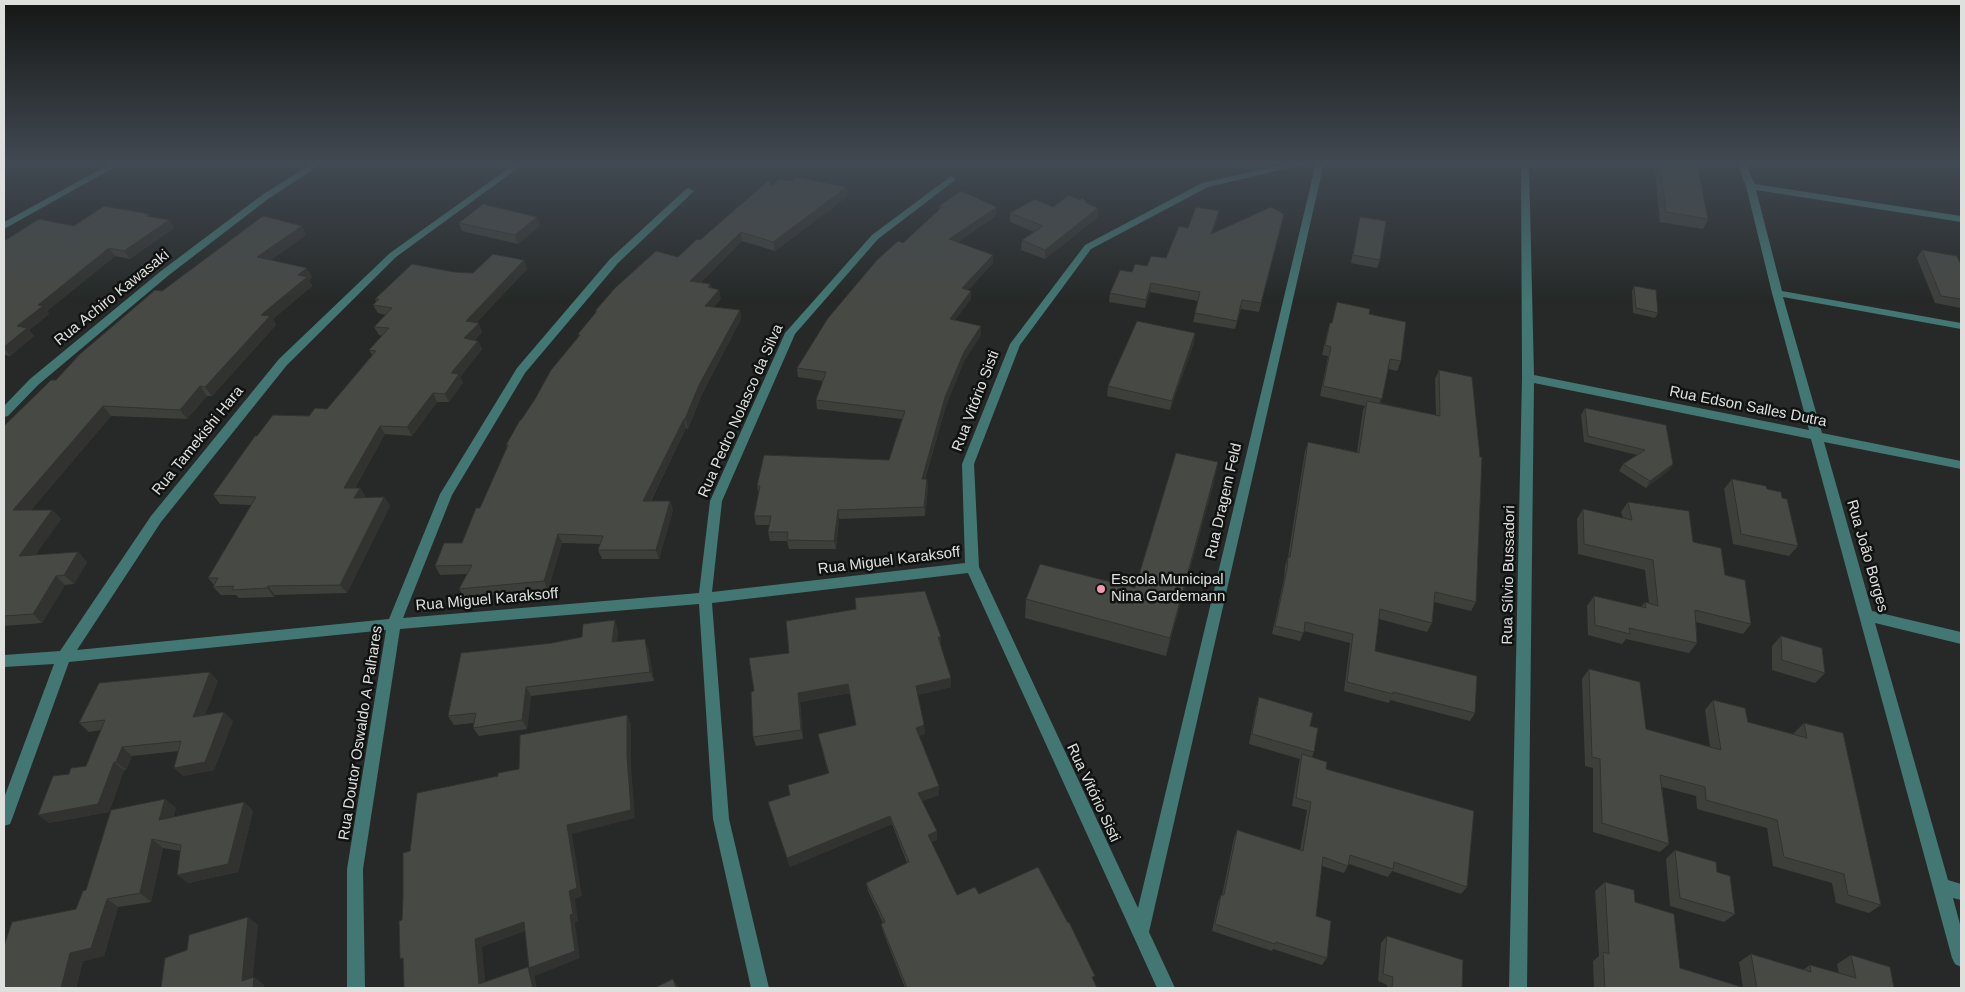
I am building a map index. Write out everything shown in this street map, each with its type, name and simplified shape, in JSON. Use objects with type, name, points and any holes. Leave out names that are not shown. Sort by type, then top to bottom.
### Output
[{"type":"street","points":[[4,226],[34,209]]},
{"type":"street","name":"Rua Achiro Kawasaki","points":[[4,413],[34,382],[165,273],[247,209]]},
{"type":"street","name":"Rua Tamekishi Hara","points":[[4,818],[64,657],[156,519],[282,362],[393,255],[457,209]]},
{"type":"street","name":"Rua Doutor Oswaldo A Palhares","points":[[356,988],[355,869],[394,624],[446,494],[522,371],[614,261],[670,209]]},
{"type":"street","name":"Rua Pedro Nolasco da Silva","points":[[760,988],[721,819],[705,598],[716,501],[790,333],[875,237],[911,209]]},
{"type":"street","name":"Rua Vitório Sisti","points":[[1159,209],[1088,247],[1015,344],[968,464],[972,568],[1166,988]]},
{"type":"street","name":"Rua Dragem Feld","points":[[1140,935],[1309,209]]},
{"type":"street","name":"Rua Sílvio Bussadori","points":[[1518,988],[1528,378],[1526,209]]},
{"type":"street","name":"Rua João Borges","points":[[1757,209],[1777,293],[1868,616],[1961,958]]},
{"type":"street","points":[[1899,209],[1961,219]]},
{"type":"street","points":[[1777,293],[1961,326]]},
{"type":"street","name":"Rua Edson Salles Dutra","points":[[1528,378],[1961,464]]},
{"type":"street","name":"Rua Miguel Karaksoff","points":[[4,661],[64,657],[394,624],[705,598],[972,568]]},
{"type":"street","points":[[1868,616],[1961,638]]},
{"type":"street","points":[[1941,886],[1961,892]]},
{"type":"building","points":[[99,209],[123,209],[169,220],[124,251],[109,248],[38,305],[43,306],[17,326],[27,328],[4,347],[4,241],[39,219],[74,226]]},
{"type":"building","points":[[476,209],[505,209],[537,217],[515,235],[459,223]]},
{"type":"building","points":[[735,209],[817,209],[773,242],[741,232],[690,281],[710,284],[708,287],[719,290],[705,306],[740,310],[699,385],[685,419],[643,501],[670,501],[656,550],[598,550],[603,536],[558,534],[544,581],[459,589],[472,565],[435,566],[444,543],[462,543],[476,508],[480,508],[508,445],[506,445],[551,370],[580,335],[578,334],[597,311],[595,311],[615,288],[656,251],[678,257],[697,239],[700,240]]},
{"type":"building","points":[[940,209],[994,209],[949,239],[993,255],[962,288],[971,291],[950,319],[981,326],[964,352],[945,397],[922,479],[927,479],[924,507],[838,510],[834,541],[787,540],[788,532],[768,532],[771,516],[754,516],[760,486],[757,486],[764,455],[889,460],[905,411],[816,400],[826,372],[797,368],[828,318],[877,260],[898,241],[903,243]]},
{"type":"building","points":[[1017,209],[1096,209],[1045,250],[1022,240],[1043,226],[1010,213]]},
{"type":"building","points":[[1195,209],[1219,211],[1211,234],[1266,209],[1275,209],[1284,214],[1261,303],[1242,300],[1237,321],[1195,313],[1200,292],[1151,283],[1146,300],[1110,293],[1120,270],[1132,272],[1135,264],[1147,266],[1151,256],[1166,258],[1179,226],[1188,228]]},
{"type":"building","points":[[1666,209],[1706,209],[1708,219],[1666,212]]},
{"type":"building","points":[[263,216],[302,226],[257,257],[307,268],[298,275],[307,277],[261,315],[270,316],[205,387],[200,386],[180,410],[103,406],[13,510],[52,510],[19,556],[78,552],[64,575],[56,576],[33,614],[4,616],[4,426],[51,380],[56,380],[80,354],[155,290],[162,291]]},
{"type":"building","points":[[1360,217],[1386,221],[1380,260],[1353,255]]},
{"type":"building","points":[[1922,250],[1957,256],[1961,265],[1961,299],[1941,296]]},
{"type":"building","points":[[493,254],[524,260],[466,321],[479,323],[464,338],[478,341],[451,373],[459,374],[445,394],[433,393],[407,427],[380,426],[344,488],[360,488],[354,498],[384,497],[340,585],[268,586],[267,588],[232,590],[234,586],[213,587],[218,578],[208,578],[256,497],[213,495],[255,436],[257,436],[273,415],[309,416],[315,408],[327,409],[376,351],[369,350],[389,328],[374,327],[392,308],[373,305],[379,299],[375,299],[412,264],[454,272],[473,273]]},
{"type":"building","points":[[1634,286],[1656,290],[1658,313],[1636,308]]},
{"type":"building","points":[[1337,302],[1370,309],[1369,314],[1406,322],[1401,361],[1390,359],[1382,399],[1323,386],[1331,347],[1325,345]]},
{"type":"building","points":[[1137,321],[1195,333],[1172,401],[1108,386]]},
{"type":"building","points":[[1439,370],[1472,377],[1480,457],[1482,457],[1476,602],[1435,592],[1432,623],[1380,609],[1375,651],[1477,676],[1475,713],[1347,682],[1353,634],[1305,622],[1304,633],[1275,626],[1288,557],[1290,557],[1308,442],[1359,453],[1367,401],[1440,416]]},
{"type":"building","points":[[1585,408],[1666,425],[1673,464],[1650,481],[1623,464],[1645,450],[1588,436]]},
{"type":"building","points":[[1176,453],[1218,462],[1170,638],[1026,599],[1040,564],[1135,588]]},
{"type":"building","points":[[1732,479],[1766,486],[1767,489],[1781,492],[1782,498],[1787,499],[1798,546],[1741,534]]},
{"type":"building","points":[[1628,502],[1689,511],[1693,542],[1721,548],[1725,575],[1745,580],[1751,624],[1695,610],[1697,643],[1629,628],[1630,634],[1595,625],[1594,596],[1646,608],[1645,602],[1658,606],[1653,560],[1584,544],[1583,509],[1632,520]]},
{"type":"building","points":[[925,591],[941,637],[938,637],[951,678],[916,686],[924,725],[916,728],[939,786],[918,793],[937,831],[928,835],[957,895],[975,887],[979,894],[1038,867],[1069,922],[1095,976],[1092,977],[1097,988],[907,988],[881,924],[885,922],[866,883],[909,862],[890,816],[787,858],[768,802],[790,795],[788,785],[829,773],[818,734],[856,725],[848,684],[798,693],[801,730],[753,737],[751,692],[754,691],[749,658],[789,653],[786,621],[856,609],[855,598]]},
{"type":"building","points":[[615,620],[612,642],[645,639],[650,672],[526,687],[522,720],[473,728],[476,713],[448,716],[461,653],[552,643],[582,637],[583,624]]},
{"type":"building","points":[[1781,636],[1822,648],[1825,673],[1782,660]]},
{"type":"building","points":[[1589,669],[1640,682],[1646,729],[1721,750],[1713,700],[1745,708],[1748,722],[1807,738],[1804,723],[1843,733],[1881,905],[1848,895],[1844,874],[1784,857],[1777,820],[1706,800],[1705,787],[1660,775],[1669,844],[1602,823],[1600,759],[1592,757]]},
{"type":"building","points":[[210,672],[193,717],[224,712],[205,762],[174,768],[181,741],[122,747],[116,762],[114,762],[98,804],[38,815],[53,776],[69,774],[71,768],[86,766],[105,720],[79,723],[99,683]]},
{"type":"building","points":[[1259,697],[1313,713],[1310,726],[1318,728],[1314,752],[1252,734]]},
{"type":"building","points":[[627,715],[627,756],[631,810],[567,825],[577,888],[569,891],[573,914],[570,915],[575,951],[529,968],[524,922],[475,939],[479,984],[528,967],[533,988],[404,988],[403,958],[400,959],[399,921],[402,920],[403,853],[410,851],[417,793],[498,776],[498,773],[519,769],[520,735]]},
{"type":"building","points":[[1302,754],[1327,762],[1326,769],[1474,811],[1467,887],[1394,862],[1393,869],[1350,855],[1348,866],[1323,857],[1316,916],[1331,921],[1327,958],[1276,942],[1275,944],[1215,924],[1221,895],[1224,895],[1237,830],[1303,851],[1311,802],[1296,798]]},
{"type":"building","points":[[165,799],[159,820],[244,802],[228,864],[177,875],[181,845],[152,839],[140,893],[107,899],[91,948],[70,953],[61,988],[4,988],[4,946],[12,922],[76,909],[83,891],[86,890],[111,810]]},
{"type":"building","points":[[1675,850],[1716,862],[1717,872],[1730,876],[1735,914],[1680,898]]},
{"type":"building","points":[[1605,882],[1634,890],[1635,902],[1674,914],[1680,968],[1745,988],[1605,988],[1603,952],[1609,954]]},
{"type":"building","points":[[248,917],[242,981],[254,977],[253,988],[161,988],[165,958],[187,950],[189,935]]},
{"type":"building","points":[[1387,936],[1463,960],[1462,988],[1392,988],[1393,977],[1383,974]]},
{"type":"building","points":[[1751,954],[1811,972],[1810,965],[1856,978],[1851,955],[1890,967],[1894,988],[1757,988]]},
{"type":"building","points":[[673,979],[676,988],[654,988]]},
{"type":"place","name":"Escola Municipal Nina Gardemann","points":[[1101,589]]}]
